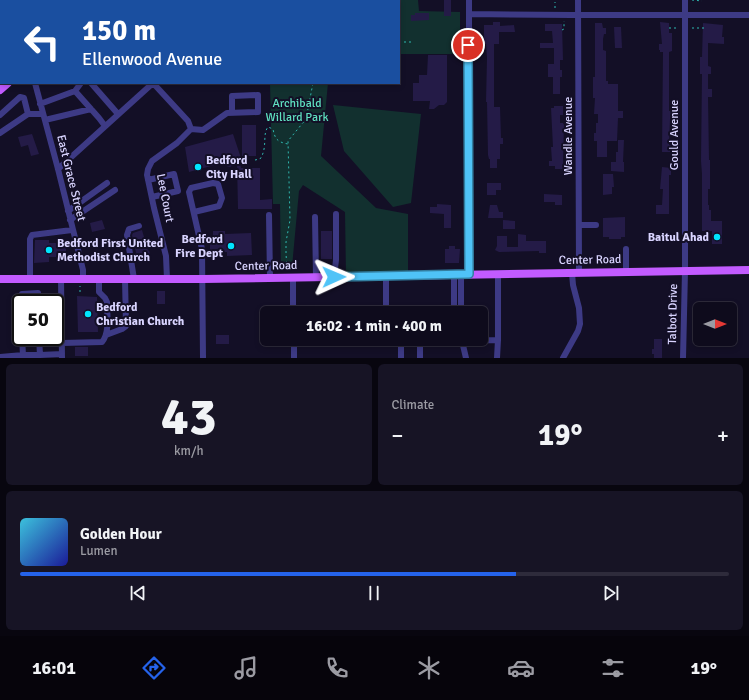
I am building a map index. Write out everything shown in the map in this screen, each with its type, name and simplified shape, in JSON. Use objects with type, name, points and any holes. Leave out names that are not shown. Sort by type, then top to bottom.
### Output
[{"type":"main road","name":"Center Road","points":[[0,279],[61,278],[82,282],[99,279],[202,279],[749,270]]},
{"type":"street","points":[[461,306],[469,0]]},
{"type":"street","name":"Wandle Avenue","points":[[563,358],[578,331],[580,324],[579,308],[573,284],[579,225],[578,0]]},
{"type":"street","name":"Gould Avenue","points":[[685,271],[686,0]]},
{"type":"street","points":[[469,14],[749,14]]},
{"type":"street","points":[[461,31],[469,31]]},
{"type":"street","points":[[461,46],[468,45]]},
{"type":"street","name":"East Grace Street","points":[[35,84],[83,270],[82,282]]},
{"type":"street","points":[[40,104],[75,91],[80,84]]},
{"type":"street","points":[[92,84],[118,114]]},
{"type":"street","points":[[58,169],[152,84]]},
{"type":"street","points":[[154,84],[188,121],[191,129],[203,130],[227,113],[232,113],[258,112],[258,95],[232,96],[232,113]]},
{"type":"street","points":[[75,91],[105,126]]},
{"type":"street","points":[[0,115],[20,97],[24,98],[28,114]]},
{"type":"street","points":[[0,133],[28,114],[44,117],[91,108]]},
{"type":"street","name":"Lee Court","points":[[167,279],[166,256],[148,180],[148,169],[152,161],[191,129]]},
{"type":"street","points":[[148,180],[174,174],[178,191],[152,197]]},
{"type":"street","points":[[68,211],[107,183]]},
{"type":"street","points":[[194,212],[219,206],[222,198],[218,184],[213,183],[191,188],[189,192],[202,249],[203,358]]},
{"type":"street","points":[[70,220],[115,190]]},
{"type":"street","points":[[334,277],[336,260],[336,214]]},
{"type":"street","points":[[269,215],[270,278]]},
{"type":"street","points":[[315,217],[316,277]]},
{"type":"street","points":[[579,225],[596,225]]},
{"type":"street","points":[[134,279],[127,235],[129,229],[139,226]]},
{"type":"street","points":[[30,278],[30,239],[32,234],[72,230]]},
{"type":"street","points":[[626,249],[626,272]]},
{"type":"street","name":"Talbot Drive","points":[[683,358],[685,271]]},
{"type":"street","points":[[455,306],[461,274]]},
{"type":"street","points":[[497,358],[498,274]]},
{"type":"street","points":[[386,276],[386,306]]},
{"type":"street","points":[[293,277],[293,306]]},
{"type":"street","points":[[61,278],[61,294]]},
{"type":"street","points":[[64,343],[102,342],[106,335],[107,302],[103,294],[99,292],[99,279]]},
{"type":"street","points":[[106,335],[122,330],[126,326],[125,279]]},
{"type":"street","points":[[22,294],[38,294]]},
{"type":"street","points":[[488,340],[498,340]]},
{"type":"street","points":[[22,346],[23,355]]},
{"type":"street","points":[[40,346],[40,355]]},
{"type":"street","points":[[294,346],[294,358]]},
{"type":"street","points":[[401,346],[401,358]]},
{"type":"street","points":[[420,346],[420,358]]},
{"type":"street","points":[[463,346],[466,358]]},
{"type":"street","points":[[0,358],[23,355],[62,356]]},
{"type":"path","points":[[691,0],[702,1]]},
{"type":"path","points":[[562,30],[564,29],[564,20]]},
{"type":"path","points":[[669,28],[680,28]]},
{"type":"path","points":[[692,28],[704,28]]},
{"type":"path","points":[[400,42],[414,42]]},
{"type":"path","points":[[287,268],[286,242],[290,220],[288,144],[290,138],[306,119],[314,84]]},
{"type":"path","points":[[256,160],[260,159],[264,151],[266,131],[268,127],[273,129],[278,141],[288,144]]},
{"type":"path","points":[[80,292],[82,282]]},
{"type":"green space","points":[[400,0],[418,0],[419,11],[460,12],[460,54],[400,54]]},
{"type":"green space","name":"Archibald Willard Park","points":[[270,84],[328,84],[321,156],[376,208],[408,214],[408,275],[346,276],[345,212],[303,185],[299,191],[292,267],[281,267],[280,204],[273,204]]},
{"type":"green space","points":[[333,105],[421,114],[411,203],[393,207],[344,151]]},
{"type":"building","points":[[444,0],[451,0],[451,16],[444,16]]},
{"type":"building","points":[[415,13],[429,13],[429,20],[411,21],[411,15],[415,15]]},
{"type":"building","points":[[493,22],[500,22],[500,26],[514,25],[515,32],[499,32],[499,44],[494,44],[494,107],[500,107],[501,138],[503,138],[503,144],[500,144],[500,159],[497,159],[497,168],[490,168],[490,159],[488,155],[486,102],[487,58],[486,44],[484,44],[484,25],[493,25]]},
{"type":"building","points":[[660,22],[669,23],[669,33],[672,33],[672,51],[669,52],[669,111],[672,111],[672,119],[670,119],[669,145],[671,145],[671,152],[662,152],[663,52],[660,52],[659,50],[659,44],[662,44]]},
{"type":"building","points":[[595,23],[602,23],[603,28],[606,28],[606,34],[604,34],[603,39],[603,50],[606,51],[606,81],[608,81],[608,84],[618,84],[618,111],[623,111],[623,118],[618,118],[617,141],[607,141],[607,157],[597,157],[597,141],[594,141],[596,123],[598,123],[598,114],[594,114],[595,98],[593,98],[593,77],[595,77]]},
{"type":"building","points":[[703,23],[723,25],[722,37],[724,37],[724,44],[708,43],[708,66],[711,67],[711,74],[708,74],[708,89],[712,89],[712,97],[708,97],[710,189],[708,189],[708,205],[709,210],[711,210],[711,221],[722,221],[722,244],[712,244],[712,231],[702,231],[702,74],[700,74],[700,57],[702,57]]},
{"type":"building","points":[[545,24],[562,24],[563,60],[560,60],[562,77],[560,77],[560,94],[553,94],[553,77],[548,77],[548,64],[554,64],[554,48],[540,48],[540,43],[553,43],[552,31],[545,31]]},
{"type":"building","points":[[614,27],[621,27],[622,48],[615,48]]},
{"type":"building","points":[[428,55],[447,55],[447,102],[444,105],[439,105],[434,109],[429,109],[430,101],[413,101],[413,83],[419,83],[419,75],[427,75]]},
{"type":"building","points":[[554,106],[563,106],[563,115],[560,115],[560,123],[563,123],[564,125],[563,164],[566,164],[566,169],[555,169],[555,166],[549,166],[549,161],[552,161],[551,147],[553,147],[551,108],[554,108]]},
{"type":"building","points":[[242,125],[256,125],[256,156],[242,156]]},
{"type":"building","points":[[32,134],[39,154],[31,156],[28,145],[21,147],[18,137]]},
{"type":"building","name":"Bedford City Hall","points":[[233,134],[241,158],[239,159],[241,168],[260,168],[260,200],[272,199],[272,209],[238,209],[237,163],[230,167],[222,163],[189,172],[185,147]]},
{"type":"building","points":[[618,140],[624,140],[624,172],[611,171],[611,162],[616,162]]},
{"type":"building","points":[[662,167],[671,168],[671,175],[669,175],[669,214],[656,214],[656,205],[662,205],[663,189],[660,189]]},
{"type":"building","points":[[603,174],[613,174],[614,187],[612,187],[612,194],[603,195]]},
{"type":"building","points":[[487,183],[501,183],[501,190],[496,190],[496,195],[487,195]]},
{"type":"building","points":[[544,194],[562,195],[562,205],[555,205],[555,202],[544,202]]},
{"type":"building","points":[[437,204],[451,205],[451,228],[444,228],[444,214],[430,213],[430,207],[437,207]]},
{"type":"building","points":[[490,205],[497,205],[499,212],[503,212],[503,218],[488,218]]},
{"type":"building","points":[[625,217],[625,237],[621,237],[621,239],[609,239],[609,237],[603,237],[603,218]]},
{"type":"building","points":[[102,220],[105,229],[92,232],[90,223]]},
{"type":"building","points":[[503,220],[515,221],[515,229],[503,229]]},
{"type":"building","points":[[142,230],[151,258],[136,262],[136,253],[132,235],[133,233]]},
{"type":"building","name":"Bedford Fire Dept","points":[[213,231],[225,231],[225,234],[251,233],[252,255],[227,256],[227,252],[216,252],[216,257],[210,257],[210,240],[213,240]]},
{"type":"building","points":[[321,231],[332,231],[332,259],[321,259]]},
{"type":"building","points":[[518,234],[526,235],[526,241],[546,241],[546,253],[539,253],[539,251],[499,252],[495,250],[497,246],[497,236],[507,236],[507,247],[518,247]]},
{"type":"building","name":"Bedford First United Methodist Church","points":[[35,240],[49,240],[49,243],[66,243],[66,257],[49,257],[49,262],[34,263]]},
{"type":"building","points":[[449,246],[455,246],[455,249],[460,249],[459,263],[445,263],[445,249],[449,249]]},
{"type":"building","points":[[157,291],[165,291],[165,304],[157,304]]},
{"type":"building","name":"Bedford Christian Church","points":[[77,296],[97,297],[98,332],[78,332]]},
{"type":"building","points":[[216,335],[229,335],[229,344],[216,344]]},
{"type":"building","points":[[654,339],[662,339],[662,358],[654,358],[654,354],[652,354],[652,349],[654,349]]},
{"type":"building","points":[[75,347],[88,347],[88,356],[75,356]]},
{"type":"place","name":"Bedford City Hall","points":[[198,167]]},
{"type":"place","name":"Baitul Ahad","points":[[717,237]]},
{"type":"place","name":"Bedford Fire Dept","points":[[231,246]]},
{"type":"place","name":"Bedford First United Methodist Church","points":[[49,250]]},
{"type":"place","name":"Bedford Christian Church","points":[[88,314]]},
{"type":"route","points":[[334,277],[469,274],[468,45]]}]
